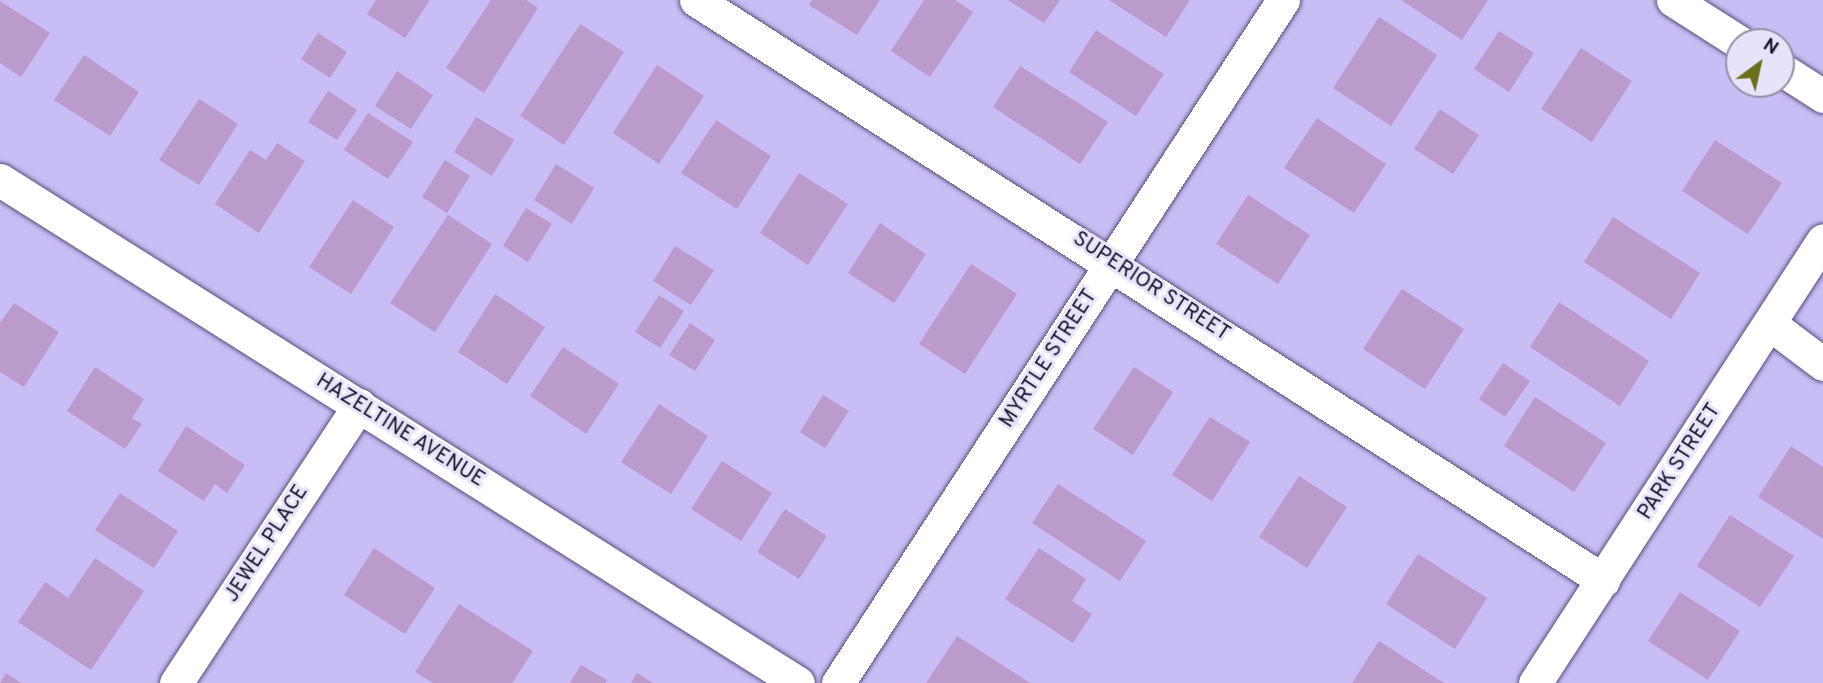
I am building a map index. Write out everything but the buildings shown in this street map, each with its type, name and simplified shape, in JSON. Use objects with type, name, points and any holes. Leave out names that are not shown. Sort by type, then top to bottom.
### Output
[{"type":"street","name":"SUPERIOR STREET","points":[[696,0],[1112,262],[1603,580]]},
{"type":"street","name":"MYRTLE STREET","points":[[838,683],[1283,0]]},
{"type":"street","points":[[1673,0],[1725,33]]},
{"type":"street","points":[[1795,78],[1823,96]]},
{"type":"street","name":"HAZELTINE AVENUE","points":[[0,180],[798,683]]},
{"type":"street","name":"PARK STREET","points":[[1535,683],[1823,240]]},
{"type":"street","points":[[1770,324],[1823,364]]},
{"type":"street","name":"JEWEL PLACE","points":[[176,683],[359,405]]}]
